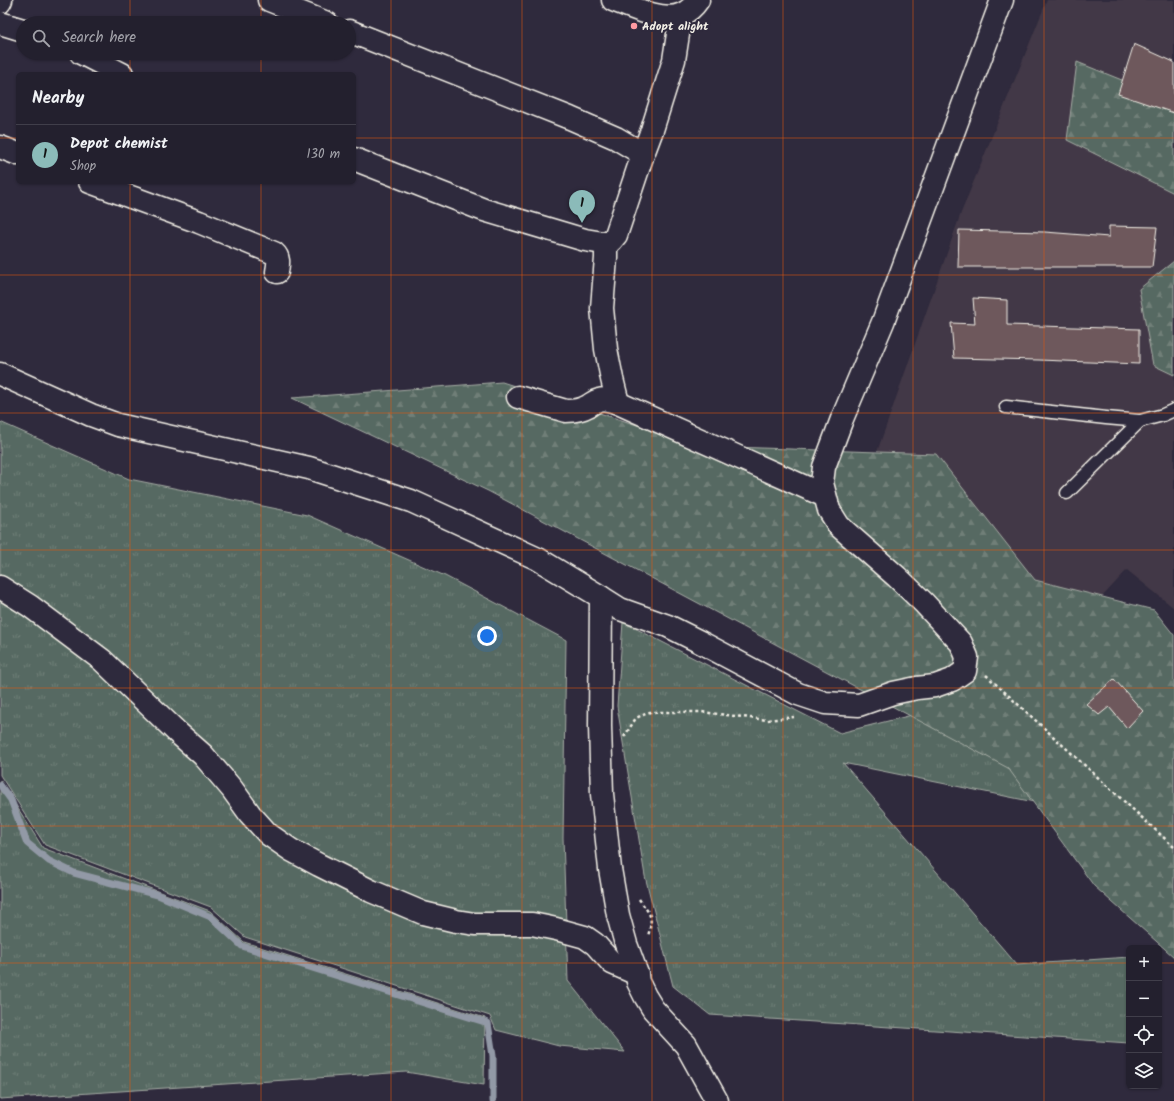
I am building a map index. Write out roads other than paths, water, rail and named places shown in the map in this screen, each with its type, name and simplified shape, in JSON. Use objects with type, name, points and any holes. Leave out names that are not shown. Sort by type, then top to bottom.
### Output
[{"type":"street","points":[[269,0],[309,16]]},
{"type":"street","points":[[613,0],[653,14],[670,17],[681,15],[692,8],[698,0]]},
{"type":"street","points":[[0,374],[91,415],[118,424],[309,468],[411,500],[538,560],[620,608],[668,626],[798,694],[825,702],[859,705],[893,693],[935,686],[952,680],[965,671],[967,657],[961,643],[924,603],[839,526],[829,510],[822,483],[824,467],[882,322],[998,1]]},
{"type":"street","points":[[356,160],[484,210],[585,240],[603,243],[611,241],[616,235],[674,60],[681,15]]},
{"type":"street","points":[[0,22],[16,28]]},
{"type":"street","points":[[356,34],[570,118],[616,138],[642,154]]},
{"type":"street","points":[[95,60],[118,72]]},
{"type":"street","points":[[0,147],[16,153]]},
{"type":"street","points":[[95,184],[199,222],[274,253],[278,256],[279,261],[277,272]]},
{"type":"street","points":[[603,243],[606,251],[606,258],[602,308],[606,348],[618,403]]},
{"type":"street","points":[[518,397],[566,411],[580,410],[594,402],[607,399],[825,496]]},
{"type":"street","points":[[0,587],[30,606],[102,660],[203,755],[268,834],[291,850],[318,866],[422,913],[456,922],[475,924],[532,924],[556,929],[585,937],[595,944],[612,963],[634,966]]},
{"type":"street","points":[[601,597],[600,726],[602,794],[610,869],[618,915],[638,982],[645,996],[653,1009],[686,1045],[717,1101]]},
{"type":"lane","points":[[1006,407],[1140,421],[1163,415],[1174,410]]},
{"type":"lane","points":[[1067,493],[1140,421]]},
{"type":"waterway","points":[[0,785],[11,800],[27,843],[49,861],[74,873],[158,895],[211,917],[242,946],[488,1023],[493,1056],[493,1101]]},
{"type":"place","name":"Adopt alight","points":[[634,26]]},
{"type":"place","name":"Depot chemist","points":[[582,223]]}]
